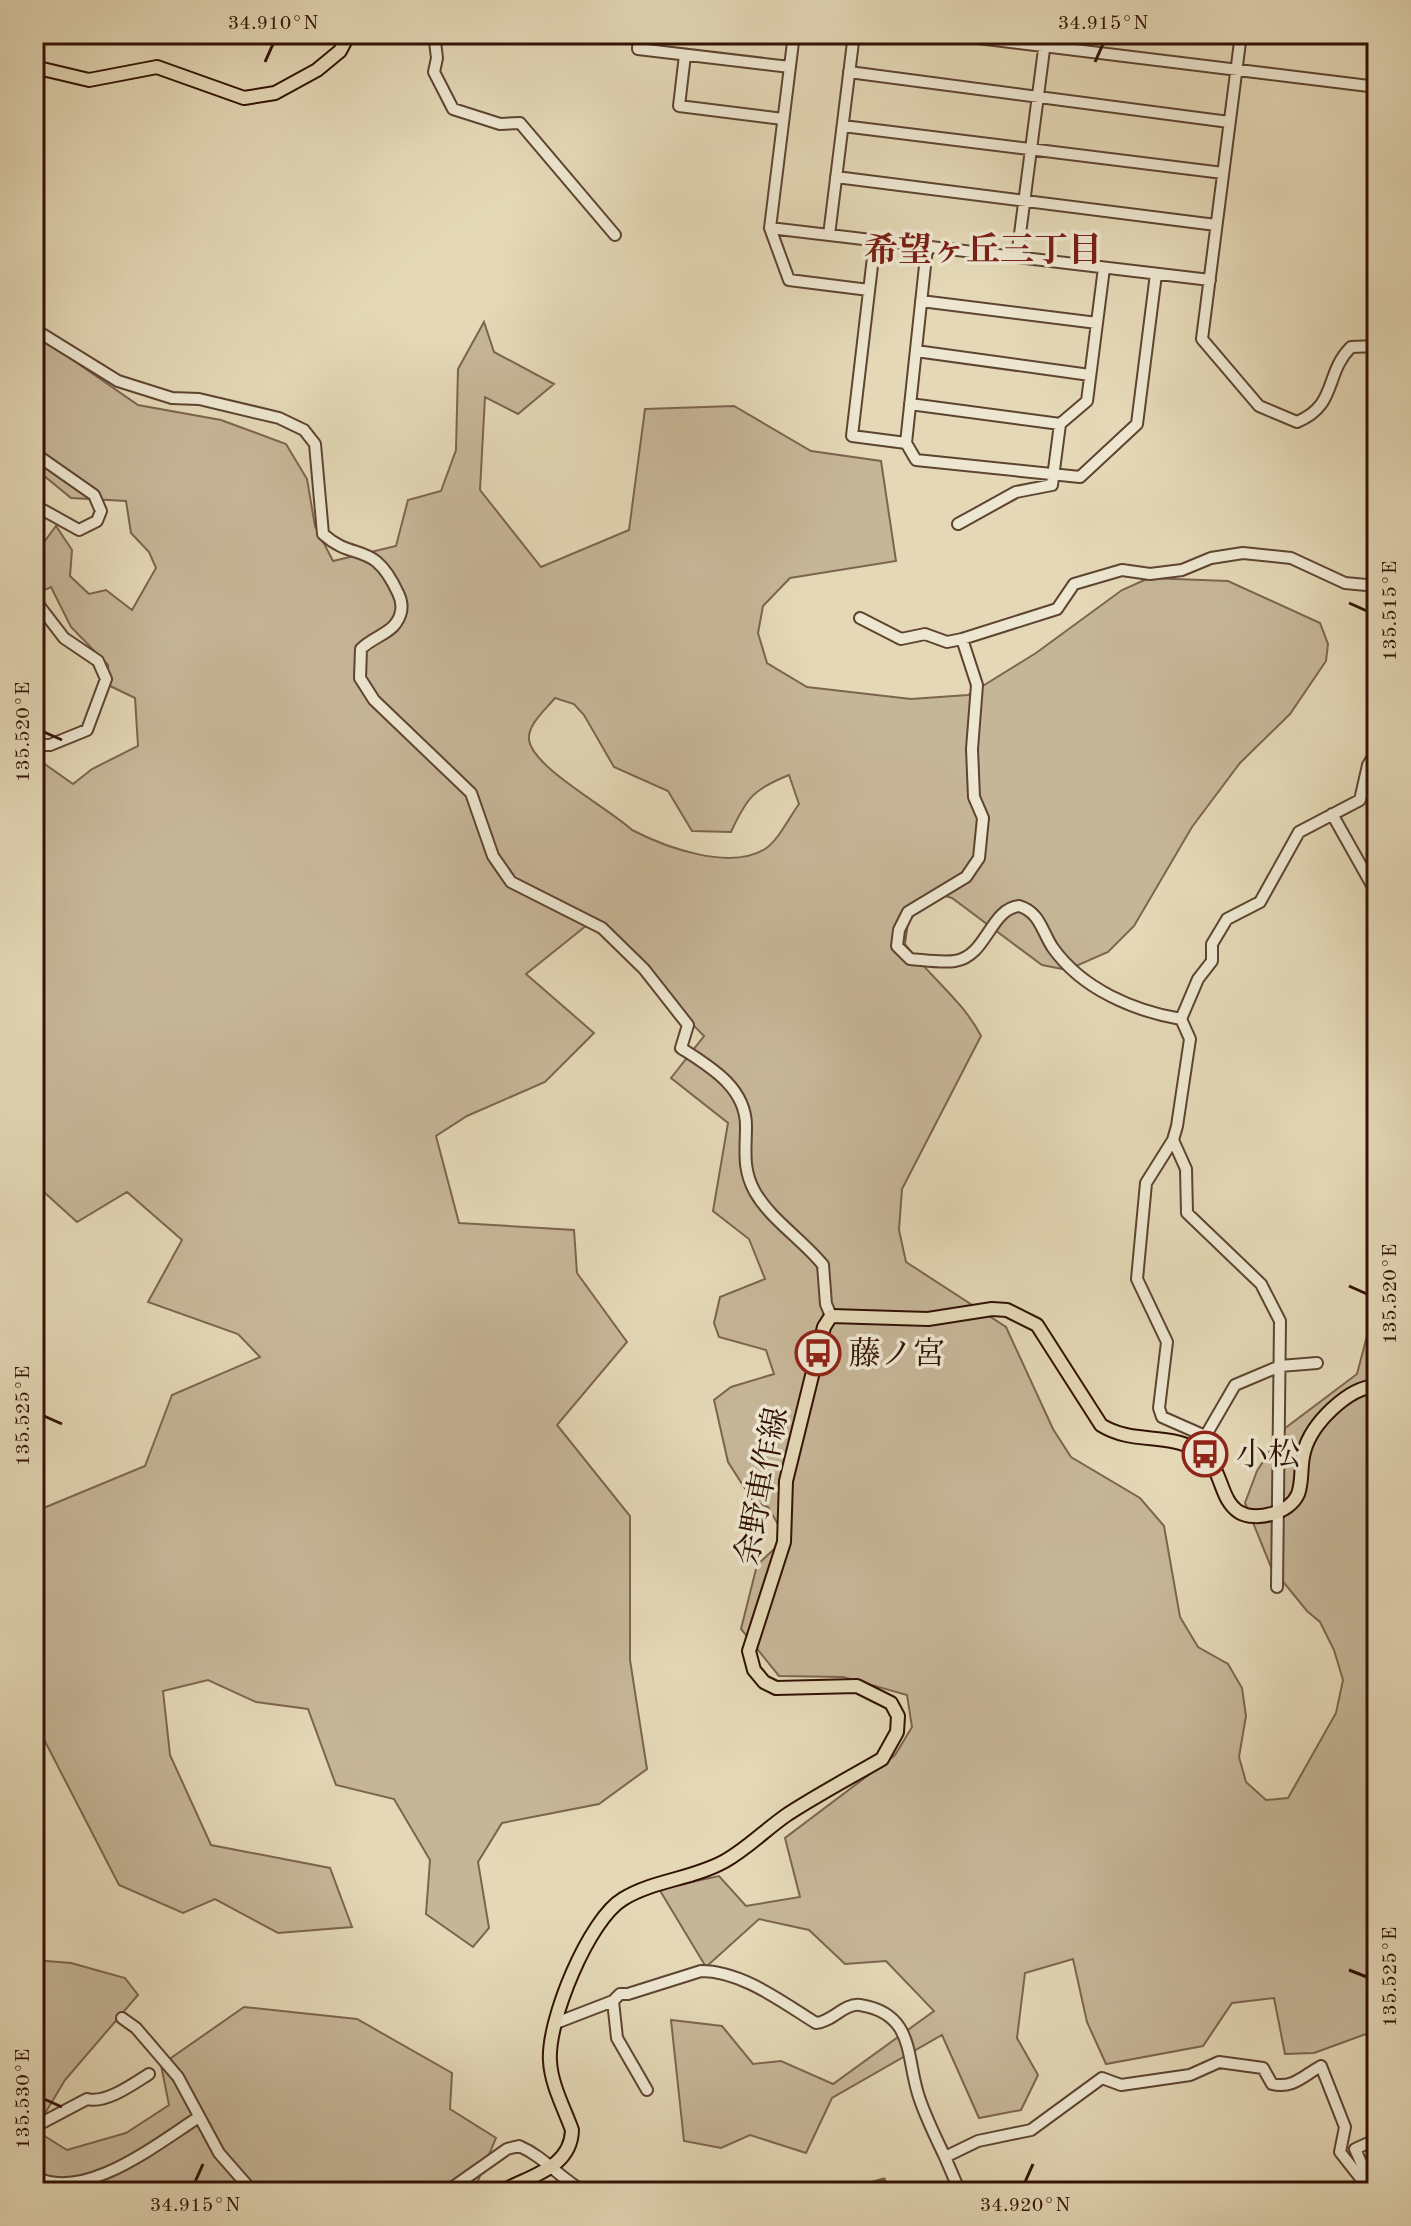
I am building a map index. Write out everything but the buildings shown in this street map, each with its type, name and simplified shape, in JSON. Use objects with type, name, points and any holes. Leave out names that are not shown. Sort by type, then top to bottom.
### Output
[{"type":"main road","points":[[34,67],[89,80],[157,67],[244,98],[275,93],[317,70],[340,51],[349,34]]},
{"type":"main road","points":[[831,1316],[928,1319],[992,1309],[1016,1314],[1037,1325],[1101,1425],[1131,1438],[1191,1446],[1211,1461],[1231,1505],[1241,1513],[1255,1516],[1286,1509],[1297,1497],[1303,1453],[1310,1437],[1355,1390],[1377,1386]]},
{"type":"main road","name":"余野車作線","points":[[552,2166],[565,2156],[572,2141],[572,2130],[555,2087],[550,2059],[556,2023],[597,1923],[610,1908],[644,1887],[720,1864],[787,1815],[882,1759],[892,1747],[898,1716],[891,1703],[857,1686],[776,1688],[764,1682],[754,1670],[749,1651],[784,1542],[786,1481],[804,1399],[824,1327],[831,1316]]},
{"type":"main road","points":[[501,2192],[552,2166]]},
{"type":"street","points":[[434,34],[437,58],[434,72],[453,109],[500,124],[520,123],[615,235]]},
{"type":"street","points":[[639,34],[638,49],[790,67]]},
{"type":"street","points":[[794,34],[770,228],[789,280],[869,290]]},
{"type":"street","points":[[829,235],[854,34]]},
{"type":"street","points":[[945,34],[1377,87]]},
{"type":"street","points":[[1017,257],[1046,34]]},
{"type":"street","points":[[1241,34],[1202,339],[1259,406],[1297,422],[1315,415],[1330,389],[1341,356],[1351,347],[1377,346]]},
{"type":"street","points":[[1358,34],[1377,35]]},
{"type":"street","points":[[685,55],[679,106],[783,119]]},
{"type":"street","points":[[849,72],[1229,122]]},
{"type":"street","points":[[843,126],[1223,173]]},
{"type":"street","points":[[836,177],[1216,225]]},
{"type":"street","points":[[770,228],[1210,280]]},
{"type":"street","points":[[875,240],[852,436],[906,443]]},
{"type":"street","points":[[927,247],[906,443],[916,460],[1080,477],[1137,424],[1156,274]]},
{"type":"street","points":[[958,524],[1016,492],[1052,485],[1060,424],[1087,401],[1104,268]]},
{"type":"street","points":[[921,301],[1097,323]]},
{"type":"street","points":[[34,329],[118,381],[172,398],[199,399],[279,418],[304,430],[315,444],[323,534],[335,544],[361,550],[374,558],[388,572],[401,599],[402,611],[395,625],[361,649],[360,678],[374,700],[471,793],[493,856],[511,882],[602,928],[644,969],[688,1025],[681,1048],[721,1074],[739,1101],[745,1114],[743,1154],[749,1178],[770,1211],[823,1265],[826,1304],[831,1316]]},
{"type":"street","points":[[916,351],[1090,375]]},
{"type":"street","points":[[910,404],[1060,424]]},
{"type":"street","points":[[34,453],[94,495],[101,511],[97,521],[79,530],[34,505]]},
{"type":"street","points":[[860,618],[901,639],[925,634],[947,642],[1057,609],[1074,584],[1122,570],[1150,574],[1182,570],[1211,558],[1243,553],[1291,558],[1345,583],[1377,586]]},
{"type":"street","points":[[34,599],[64,638],[98,661],[106,679],[87,730],[50,745],[34,745]]},
{"type":"street","points":[[962,639],[977,685],[972,749],[974,797],[983,818],[979,858],[966,877],[908,912],[899,930],[897,946],[910,959],[956,961],[973,952],[1003,912],[1019,906],[1035,913],[1053,948],[1083,977],[1133,1009],[1181,1019]]},
{"type":"street","points":[[1211,1461],[1215,1444],[1206,1435],[1162,1417],[1159,1408],[1167,1342],[1137,1279],[1146,1183],[1156,1162],[1173,1140],[1190,1039],[1181,1019],[1198,979],[1212,961],[1212,944],[1227,919],[1260,902],[1299,832],[1360,800],[1368,765],[1377,750]]},
{"type":"street","points":[[1332,814],[1377,894]]},
{"type":"street","points":[[1173,1140],[1186,1169],[1187,1213],[1261,1284],[1280,1321],[1277,1587]]},
{"type":"street","points":[[1206,1435],[1235,1385],[1280,1366],[1317,1363]]},
{"type":"street","points":[[556,2023],[613,2001],[620,1994],[701,1971],[713,1971],[763,1990],[816,2023],[827,2022],[850,2006],[858,2005],[888,2015],[907,2040],[919,2098],[960,2192]]},
{"type":"street","points":[[613,2001],[618,2018],[614,2027],[617,2038],[647,2090]]},
{"type":"street","points":[[122,2018],[163,2057],[219,2153],[253,2192]]},
{"type":"street","points":[[945,2157],[978,2141],[1031,2130],[1102,2078],[1121,2085],[1190,2075],[1219,2062],[1242,2063],[1263,2068],[1272,2084],[1282,2086],[1293,2085],[1321,2066],[1345,2127],[1340,2152],[1362,2186]]},
{"type":"street","points":[[34,2127],[87,2099],[94,2101],[122,2090],[149,2074]]},
{"type":"street","points":[[34,2176],[47,2184],[62,2185],[113,2171],[199,2117]]},
{"type":"street","points":[[1362,2186],[1364,2169],[1355,2149],[1377,2139]]},
{"type":"street","points":[[446,2192],[507,2149],[519,2146],[552,2166],[565,2181],[585,2192]]},
{"type":"shaded area","points":[[484,322],[494,352],[554,384],[518,414],[485,397],[480,490],[541,567],[629,530],[645,409],[734,406],[811,451],[881,461],[896,561],[790,578],[763,606],[758,633],[767,663],[807,687],[911,699],[968,695],[1036,653],[1122,590],[1149,578],[1228,581],[1320,623],[1328,644],[1326,661],[1290,714],[1240,763],[1192,827],[1134,926],[1108,952],[1067,970],[1042,965],[952,898],[932,892],[910,908],[905,944],[956,1000],[981,1036],[902,1189],[899,1230],[906,1262],[1006,1327],[1053,1429],[1071,1457],[1140,1498],[1164,1526],[1180,1617],[1198,1647],[1228,1664],[1242,1688],[1246,1716],[1239,1757],[1246,1782],[1266,1800],[1288,1798],[1336,1713],[1343,1680],[1334,1650],[1320,1622],[1271,1567],[1245,1503],[1257,1471],[1284,1429],[1357,1374],[1367,1336],[1377,1338],[1377,2030],[1314,2053],[1285,2054],[1274,1998],[1232,2003],[1203,2046],[1106,2064],[1087,2022],[1073,1959],[1025,1973],[1017,2038],[1038,2075],[1021,2110],[979,2118],[942,2035],[832,2098],[806,2153],[750,2135],[721,2148],[684,2141],[671,2020],[722,2026],[753,2064],[781,2061],[833,2084],[934,2011],[886,1961],[845,1964],[809,1930],[759,1919],[706,1967],[659,1889],[719,1876],[746,1906],[800,1897],[785,1838],[895,1755],[912,1727],[907,1695],[843,1677],[779,1676],[741,1629],[757,1565],[786,1538],[768,1507],[753,1501],[728,1462],[714,1400],[731,1387],[774,1374],[766,1350],[719,1337],[714,1323],[720,1297],[765,1279],[749,1239],[713,1211],[728,1123],[671,1078],[704,1036],[592,921],[526,974],[594,1033],[545,1082],[467,1116],[436,1136],[459,1223],[574,1230],[577,1273],[627,1342],[557,1425],[630,1516],[630,1660],[647,1769],[599,1804],[502,1823],[478,1862],[489,1928],[473,1947],[426,1914],[430,1860],[394,1799],[336,1785],[308,1709],[256,1702],[208,1680],[163,1691],[170,1755],[211,1845],[330,1868],[352,1927],[278,1933],[215,1899],[183,1913],[119,1885],[34,1720],[34,1512],[145,1466],[172,1395],[260,1357],[238,1334],[148,1302],[182,1240],[127,1192],[77,1222],[34,1183],[34,763],[39,760],[73,784],[92,769],[138,746],[135,698],[108,685],[108,665],[71,627],[51,587],[34,595],[34,548],[44,542],[56,526],[72,550],[70,576],[89,594],[106,590],[132,610],[156,568],[149,552],[131,533],[126,501],[71,498],[43,475],[34,487],[34,333],[138,405],[221,420],[286,444],[307,479],[315,526],[333,561],[396,546],[408,500],[441,491],[456,450],[458,369]],"holes":[[[555,698],[574,704],[584,715],[614,767],[668,791],[692,831],[731,832],[742,810],[759,790],[789,775],[799,804],[770,845],[750,855],[734,858],[697,854],[646,837],[574,788],[534,751],[529,734],[542,712]]]},
{"type":"shaded area","points":[[34,1960],[71,1963],[125,1978],[138,1995],[65,2080],[35,2130],[67,2150],[126,2133],[169,2105],[161,2065],[244,2007],[357,2019],[452,2073],[450,2109],[496,2138],[478,2181],[467,2192],[34,2192]]},
{"type":"waterway","points":[[837,2192],[884,2179],[890,2192]]},
{"type":"waterway","points":[[586,2190],[596,2187],[605,2192]]},
{"type":"waterway","points":[[487,2192],[492,2191]]},
{"type":"place","name":"藤ノ宮","points":[[818,1353]]},
{"type":"place","name":"小松","points":[[1205,1454]]},
{"type":"district","name":"希望ヶ丘三丁目","points":[[983,249]]}]
